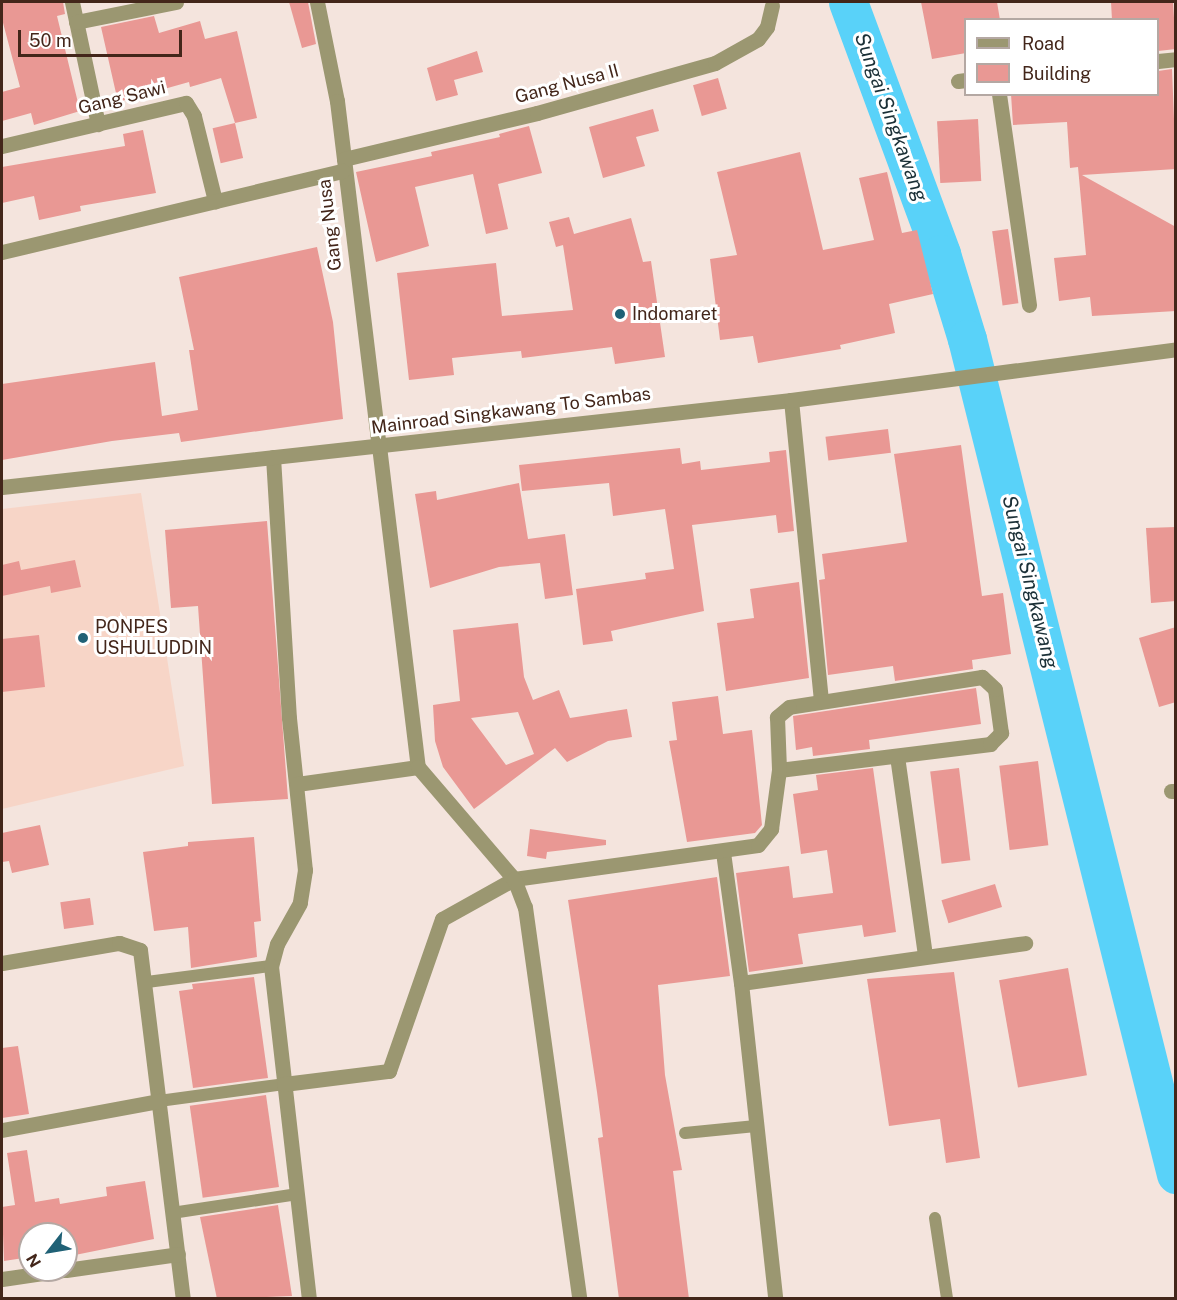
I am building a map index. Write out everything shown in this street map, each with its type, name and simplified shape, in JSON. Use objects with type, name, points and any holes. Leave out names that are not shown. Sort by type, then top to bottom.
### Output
[{"type":"street","points":[[72,2],[98,124]]},
{"type":"street","points":[[76,22],[176,2]]},
{"type":"street","name":"Gang Nusa","points":[[316,2],[330,51],[418,767]]},
{"type":"street","name":"Gang Nusa II","points":[[2,252],[215,201],[715,63],[758,39],[767,27],[772,6]]},
{"type":"street","points":[[1159,61],[1176,59]]},
{"type":"street","points":[[999,96],[1029,305]]},
{"type":"street","name":"Gang Sawi","points":[[2,146],[186,103],[194,116],[215,201]]},
{"type":"street","name":"Mainroad Singkawang To Sambas","points":[[2,487],[791,400],[928,380],[1176,349]]},
{"type":"street","points":[[791,400],[822,700]]},
{"type":"street","points":[[273,458],[289,718],[305,870],[300,903],[277,944],[271,966],[309,1299]]},
{"type":"street","points":[[284,1084],[389,1071],[442,919],[514,879],[723,852],[767,837],[779,770],[777,717],[789,707],[822,700],[982,678],[989,680],[995,689],[998,740],[897,756],[779,770]]},
{"type":"street","points":[[897,756],[925,955]]},
{"type":"street","points":[[297,784],[418,767],[514,879],[534,957],[579,1299]]},
{"type":"street","points":[[723,852],[741,983],[776,1299]]},
{"type":"street","points":[[741,983],[925,955],[1025,943]]},
{"type":"street","points":[[2,963],[129,944],[140,950],[147,982],[183,1299]]},
{"type":"street","points":[[2,1130],[159,1101]]},
{"type":"street","points":[[78,1268],[178,1254]]},
{"type":"street","points":[[2,1279],[18,1277]]},
{"type":"lane","points":[[147,982],[271,966]]},
{"type":"lane","points":[[159,1101],[284,1084]]},
{"type":"lane","points":[[686,1133],[756,1126]]},
{"type":"lane","points":[[172,1213],[298,1194]]},
{"type":"lane","points":[[934,1218],[947,1299]]},
{"type":"shaded area","name":"PONPES USHULUDDIN","points":[[141,493],[184,766],[2,809],[2,509]]},
{"type":"building","points":[[2,2],[63,2],[65,14],[57,16],[80,111],[34,125],[31,113],[2,121],[2,92],[20,87],[2,19]]},
{"type":"building","points":[[289,2],[308,2],[316,44],[302,48]]},
{"type":"building","points":[[921,2],[997,2],[1000,18],[964,18],[964,53],[932,59]]},
{"type":"building","points":[[1111,2],[1173,2],[1176,49],[1159,51],[1159,18],[1112,18]]},
{"type":"building","points":[[154,16],[159,33],[200,21],[205,39],[237,31],[257,118],[235,123],[221,78],[190,87],[189,82],[118,102],[101,27]]},
{"type":"building","points":[[477,51],[483,72],[454,80],[458,95],[436,101],[427,68]]},
{"type":"building","points":[[1172,69],[1176,169],[1082,175],[1176,227],[1176,311],[1092,316],[1090,297],[1059,301],[1054,258],[1086,255],[1078,167],[1070,168],[1067,122],[1013,125],[1011,96],[1159,96],[1159,71]]},
{"type":"building","points":[[718,78],[727,109],[702,116],[693,85]]},
{"type":"building","points":[[653,109],[659,131],[636,137],[645,166],[603,178],[589,127]]},
{"type":"building","points":[[978,119],[981,181],[940,183],[937,121]]},
{"type":"building","points":[[235,123],[243,158],[221,163],[213,128]]},
{"type":"building","points":[[529,126],[542,173],[498,184],[508,229],[486,234],[473,174],[415,187],[429,246],[376,262],[356,172],[432,156],[431,152],[500,137],[499,134]]},
{"type":"building","points":[[143,130],[156,193],[80,206],[81,211],[39,220],[34,196],[2,203],[2,167],[125,146],[123,134]]},
{"type":"building","points":[[800,152],[823,250],[874,240],[859,178],[887,172],[902,233],[917,230],[933,294],[889,304],[895,333],[840,345],[841,349],[758,363],[753,336],[720,340],[710,259],[737,255],[717,172]]},
{"type":"building","points":[[569,217],[574,234],[631,218],[643,262],[651,261],[665,357],[615,364],[612,347],[522,358],[521,351],[452,358],[454,375],[409,380],[397,273],[496,263],[502,316],[573,310],[563,245],[556,247],[549,222]]},
{"type":"building","points":[[1008,229],[1018,303],[1003,305],[992,231]]},
{"type":"building","points":[[317,247],[333,322],[343,419],[181,442],[179,433],[112,441],[2,460],[2,384],[155,362],[162,416],[198,410],[189,350],[194,350],[179,277]]},
{"type":"building","points":[[888,429],[891,453],[828,460],[825,437]]},
{"type":"building","points":[[961,445],[982,596],[1003,593],[1011,654],[972,660],[973,669],[895,681],[893,666],[828,675],[819,580],[825,579],[822,554],[907,542],[894,454]]},
{"type":"building","points":[[680,448],[682,464],[700,461],[701,470],[770,462],[769,452],[786,450],[794,531],[778,533],[776,515],[692,525],[704,611],[611,631],[613,641],[583,645],[576,589],[646,579],[645,573],[674,569],[665,509],[613,516],[609,483],[522,491],[519,465]]},
{"type":"building","points":[[519,483],[528,539],[565,534],[573,595],[545,599],[540,563],[499,567],[430,588],[415,494],[436,491],[437,500]]},
{"type":"building","points":[[267,521],[288,799],[212,804],[198,606],[171,608],[165,530]]},
{"type":"building","points":[[1176,527],[1176,601],[1151,603],[1146,528]]},
{"type":"building","points":[[75,560],[81,587],[51,593],[50,586],[2,596],[2,565],[19,561],[21,570]]},
{"type":"building","points":[[799,582],[809,678],[726,691],[717,623],[754,618],[750,589]]},
{"type":"building","points":[[518,623],[524,677],[533,700],[559,690],[570,718],[627,709],[632,737],[608,741],[567,762],[555,748],[474,809],[443,767],[435,741],[433,705],[460,701],[453,630]],"holes":[[[518,712],[534,754],[506,765],[471,718]]]},
{"type":"building","points":[[1176,627],[1176,702],[1159,707],[1139,638]]},
{"type":"building","points":[[39,635],[45,687],[2,692],[2,639]]},
{"type":"building","points":[[976,688],[981,724],[869,740],[870,749],[813,756],[812,747],[796,750],[793,716]]},
{"type":"building","points":[[718,696],[723,734],[752,730],[762,825],[755,833],[687,842],[669,741],[677,740],[672,702]]},
{"type":"building","points":[[1038,761],[1048,845],[1010,850],[999,766]]},
{"type":"building","points":[[873,768],[896,932],[864,937],[862,925],[798,934],[803,964],[749,972],[736,873],[789,866],[793,898],[833,893],[827,850],[801,854],[793,794],[818,790],[816,775]]},
{"type":"building","points":[[959,768],[970,860],[942,864],[930,772]]},
{"type":"building","points":[[40,825],[49,865],[12,873],[9,861],[2,862],[2,833]]},
{"type":"building","points":[[530,829],[606,840],[606,845],[547,852],[546,859],[527,856]]},
{"type":"building","points":[[254,837],[261,921],[254,922],[257,957],[191,968],[188,927],[154,931],[143,852],[188,846],[188,842]]},
{"type":"building","points":[[717,877],[730,976],[658,985],[665,1075],[682,1170],[673,1171],[689,1299],[619,1299],[598,1138],[603,1137],[568,900]]},
{"type":"building","points":[[995,884],[1002,907],[948,923],[941,900]]},
{"type":"building","points":[[90,898],[94,925],[64,929],[60,902]]},
{"type":"building","points":[[1068,968],[1087,1075],[1018,1087],[999,980]]},
{"type":"building","points":[[954,972],[980,1158],[946,1163],[940,1119],[889,1126],[867,979]]},
{"type":"building","points":[[254,977],[268,1078],[193,1088],[179,991],[193,989],[192,984]]},
{"type":"building","points":[[18,1046],[29,1114],[2,1118],[2,1048]]},
{"type":"building","points":[[266,1095],[279,1187],[203,1198],[190,1106]]},
{"type":"building","points":[[27,1150],[35,1202],[59,1198],[60,1204],[107,1196],[106,1187],[145,1181],[154,1239],[78,1254],[78,1222],[18,1222],[18,1259],[4,1261],[2,1207],[15,1205],[7,1153]]},
{"type":"building","points":[[278,1205],[292,1296],[217,1299],[200,1217]]},
{"type":"waterway","name":"Sungai Singkawang","points":[[848,2],[941,254],[967,339],[1176,1174]]},
{"type":"place","name":"Indomaret","points":[[620,314]]},
{"type":"place","name":"PONPES USHULUDDIN","points":[[83,638]]}]
